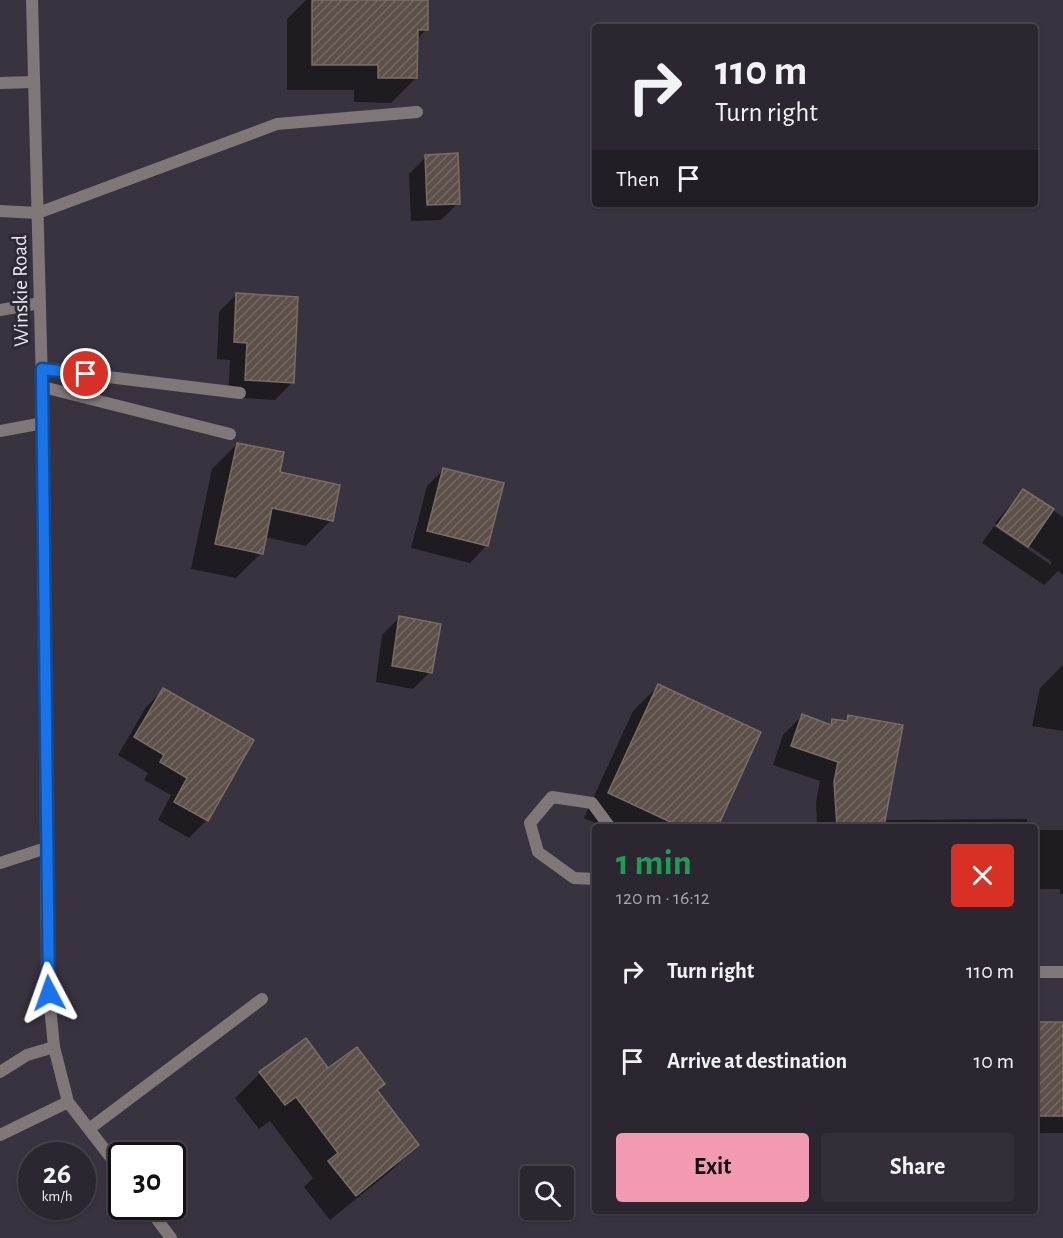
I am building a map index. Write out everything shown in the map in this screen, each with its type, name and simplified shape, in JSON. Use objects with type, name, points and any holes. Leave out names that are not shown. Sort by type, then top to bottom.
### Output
[{"type":"street","name":"Winskie Road","points":[[32,0],[44,423],[47,975],[54,1047],[68,1102],[108,1154]]},
{"type":"street","points":[[0,83],[34,82]]},
{"type":"street","points":[[0,211],[38,213],[277,124],[417,112]]},
{"type":"street","points":[[0,310],[40,303]]},
{"type":"street","points":[[42,369],[240,393]]},
{"type":"street","points":[[43,387],[230,434]]},
{"type":"street","points":[[0,430],[44,423]]},
{"type":"street","points":[[592,879],[574,878],[538,852],[530,823],[552,797],[592,803],[608,824]]},
{"type":"street","points":[[0,863],[46,848]]},
{"type":"street","points":[[1038,972],[1063,972]]},
{"type":"street","points":[[89,1129],[262,999]]},
{"type":"street","points":[[0,1072],[27,1055],[54,1047]]},
{"type":"street","points":[[0,1135],[68,1102]]},
{"type":"street","points":[[158,1220],[171,1238]]},
{"type":"building","points":[[312,0],[428,0],[428,30],[418,30],[417,78],[378,78],[378,65],[312,65]]},
{"type":"building","points":[[458,153],[460,204],[427,205],[425,155]]},
{"type":"building","points":[[236,293],[298,297],[294,383],[245,380],[247,343],[234,342]]},
{"type":"building","points":[[237,443],[284,452],[280,472],[340,485],[333,521],[272,508],[263,554],[215,544]]},
{"type":"building","points":[[443,468],[504,483],[488,546],[427,531]]},
{"type":"building","points":[[1023,489],[1054,509],[1028,547],[997,526]]},
{"type":"building","points":[[399,616],[441,624],[432,673],[392,666]]},
{"type":"building","points":[[658,684],[761,732],[719,824],[675,824],[608,793]]},
{"type":"building","points":[[163,688],[254,740],[208,821],[174,802],[187,778],[160,762],[164,755],[134,737]]},
{"type":"building","points":[[802,714],[831,725],[832,719],[847,721],[848,715],[903,725],[884,824],[837,824],[834,782],[838,762],[791,746]]},
{"type":"building","points":[[1038,1022],[1063,1022],[1063,1116],[1038,1116]]},
{"type":"building","points":[[306,1038],[328,1068],[357,1047],[385,1084],[377,1090],[419,1145],[356,1196],[328,1161],[338,1153],[296,1097],[285,1105],[259,1072]]},
{"type":"route","points":[[49,993],[42,369],[86,374]]}]
